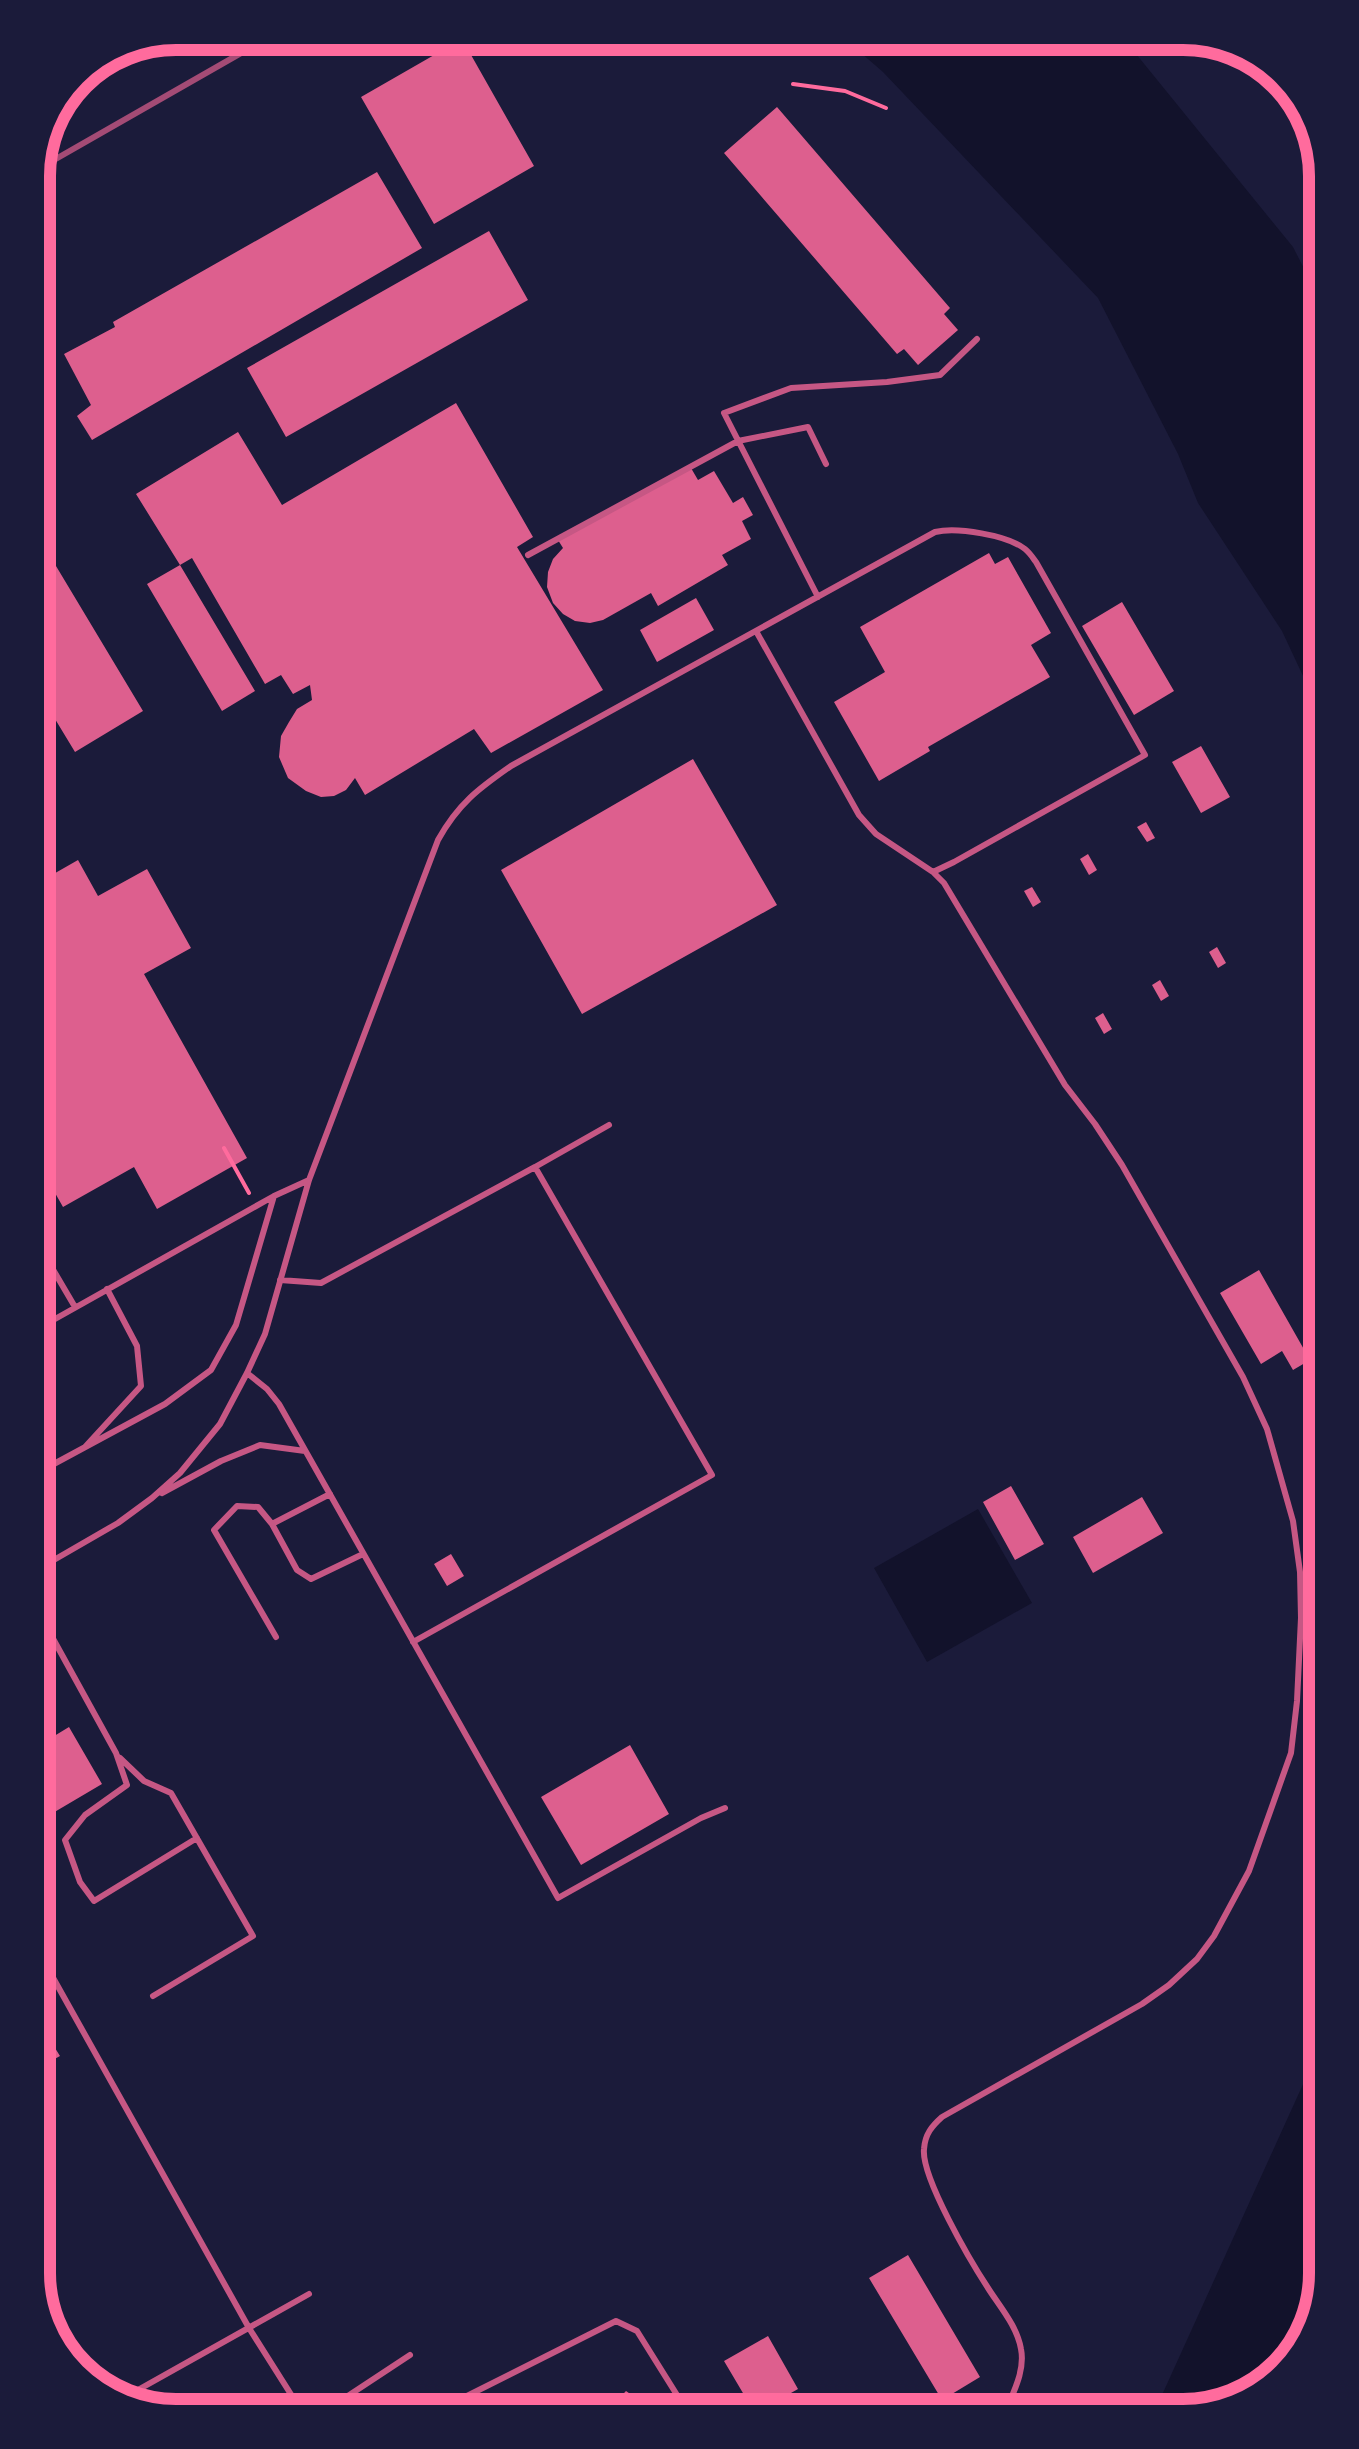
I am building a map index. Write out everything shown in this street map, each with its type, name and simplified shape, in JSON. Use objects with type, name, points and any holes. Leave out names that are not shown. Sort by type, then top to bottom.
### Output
[{"type":"lane","points":[[818,597],[724,413],[791,388],[887,382],[940,374],[977,338]]},
{"type":"lane","points":[[528,555],[738,440],[808,427],[826,464]]},
{"type":"lane","points":[[50,1562],[118,1523],[152,1498],[180,1473],[220,1424],[265,1334],[309,1180],[438,840],[453,814],[475,791],[511,766],[936,532],[962,530],[1012,543],[1025,549],[1036,562],[1146,755],[933,872]]},
{"type":"lane","points":[[756,631],[859,814],[876,834],[944,883],[1065,1086],[1122,1164],[1243,1377],[1267,1429],[1293,1521],[1302,1618],[1291,1752],[1249,1871],[1214,1936],[1197,1960],[1142,2004],[942,2117],[929,2129],[924,2158],[934,2191],[1022,2349],[1022,2369],[1010,2399]]},
{"type":"lane","points":[[280,1280],[321,1283],[609,1125]]},
{"type":"lane","points":[[413,1642],[712,1475],[534,1167]]},
{"type":"lane","points":[[50,1321],[309,1180]]},
{"type":"lane","points":[[50,1466],[165,1404],[211,1370],[236,1325],[274,1196]]},
{"type":"lane","points":[[50,1264],[75,1307]]},
{"type":"lane","points":[[81,1451],[141,1386],[137,1346],[107,1289]]},
{"type":"lane","points":[[247,1373],[279,1404],[558,1898],[725,1808]]},
{"type":"lane","points":[[152,1498],[260,1445],[306,1451]]},
{"type":"lane","points":[[272,1524],[330,1494]]},
{"type":"lane","points":[[276,1638],[214,1530],[237,1506],[258,1508],[272,1524],[297,1570],[311,1579],[363,1554]]},
{"type":"lane","points":[[50,1633],[116,1753],[127,1785],[85,1815],[65,1840],[80,1882],[94,1902],[197,1838]]},
{"type":"lane","points":[[116,1753],[144,1781],[171,1794],[253,1936],[153,1996]]},
{"type":"lane","points":[[50,1972],[248,2328],[294,2399]]},
{"type":"lane","points":[[135,2392],[309,2294]]},
{"type":"lane","points":[[461,2399],[616,2321],[637,2331],[680,2399]]},
{"type":"lane","points":[[344,2399],[410,2356]]},
{"type":"path","points":[[793,84],[845,91],[886,108]]},
{"type":"path","points":[[224,1148],[256,1206]]},
{"type":"shaded area","points":[[858,50],[1133,50],[1293,247],[1309,278],[1309,689],[1282,631],[1198,503],[1178,454],[1098,298]]},
{"type":"shaded area","points":[[978,1509],[1032,1603],[927,1662],[874,1568]]},
{"type":"shaded area","points":[[1309,2071],[1309,2273],[1305,2306],[1296,2329],[1272,2362],[1246,2382],[1208,2397],[1160,2399]]},
{"type":"building","points":[[443,50],[468,50],[534,166],[434,224],[361,97]]},
{"type":"building","points":[[777,107],[950,308],[944,314],[958,330],[918,365],[904,349],[897,354],[724,153]]},
{"type":"building","points":[[377,172],[422,248],[92,440],[77,416],[91,405],[64,354],[115,327],[113,322]]},
{"type":"building","points":[[489,231],[528,300],[286,437],[247,368]]},
{"type":"building","points":[[456,403],[533,537],[517,547],[603,690],[491,753],[474,729],[365,795],[355,778],[346,790],[321,797],[288,778],[279,757],[281,736],[289,722],[297,709],[312,700],[310,685],[293,694],[281,675],[265,684],[192,558],[180,565],[136,494],[238,432],[282,505]]},
{"type":"building","points":[[691,468],[698,480],[714,471],[733,503],[743,497],[753,515],[742,521],[751,539],[722,555],[728,565],[658,606],[651,593],[603,620],[575,621],[563,614],[547,587],[553,559],[563,548],[558,540]]},
{"type":"building","points":[[989,553],[995,564],[1008,557],[1051,633],[1031,645],[1050,677],[928,747],[930,751],[879,781],[834,702],[885,672],[860,627]]},
{"type":"building","points":[[50,556],[143,711],[75,752],[50,711]]},
{"type":"building","points":[[180,565],[255,691],[222,711],[147,584]]},
{"type":"building","points":[[696,598],[714,630],[657,662],[640,630]]},
{"type":"building","points":[[1122,602],[1174,691],[1134,715],[1082,626]]},
{"type":"building","points":[[1201,746],[1230,797],[1201,813],[1172,762]]},
{"type":"building","points":[[693,759],[777,905],[582,1014],[501,870]]},
{"type":"building","points":[[1146,822],[1155,838],[1147,842],[1137,827]]},
{"type":"building","points":[[1088,854],[1097,870],[1089,875],[1080,859]]},
{"type":"building","points":[[78,860],[98,896],[147,869],[191,948],[144,974],[247,1158],[157,1209],[134,1167],[63,1207],[50,1184],[50,876]]},
{"type":"building","points":[[1032,887],[1041,902],[1033,907],[1024,891]]},
{"type":"building","points":[[1217,947],[1226,963],[1218,968],[1209,952]]},
{"type":"building","points":[[1160,980],[1169,996],[1161,1001],[1152,985]]},
{"type":"building","points":[[1103,1013],[1112,1029],[1104,1034],[1095,1018]]},
{"type":"building","points":[[1259,1270],[1309,1361],[1293,1370],[1282,1351],[1261,1364],[1220,1293]]},
{"type":"building","points":[[1011,1486],[1044,1544],[1015,1560],[983,1502]]},
{"type":"building","points":[[1142,1497],[1163,1533],[1093,1573],[1073,1537]]},
{"type":"building","points":[[451,1554],[464,1576],[447,1586],[434,1564]]},
{"type":"building","points":[[69,1727],[102,1784],[50,1815],[50,1739]]},
{"type":"building","points":[[630,1745],[669,1814],[581,1865],[541,1797]]},
{"type":"building","points":[[50,2040],[60,2056],[50,2062]]},
{"type":"building","points":[[908,2255],[980,2377],[941,2399],[869,2278]]},
{"type":"building","points":[[768,2336],[798,2389],[780,2399],[746,2399],[724,2361]]},
{"type":"building","points":[[626,2391],[638,2399],[618,2399]]},
{"type":"railway","points":[[51,162],[246,50]]}]
